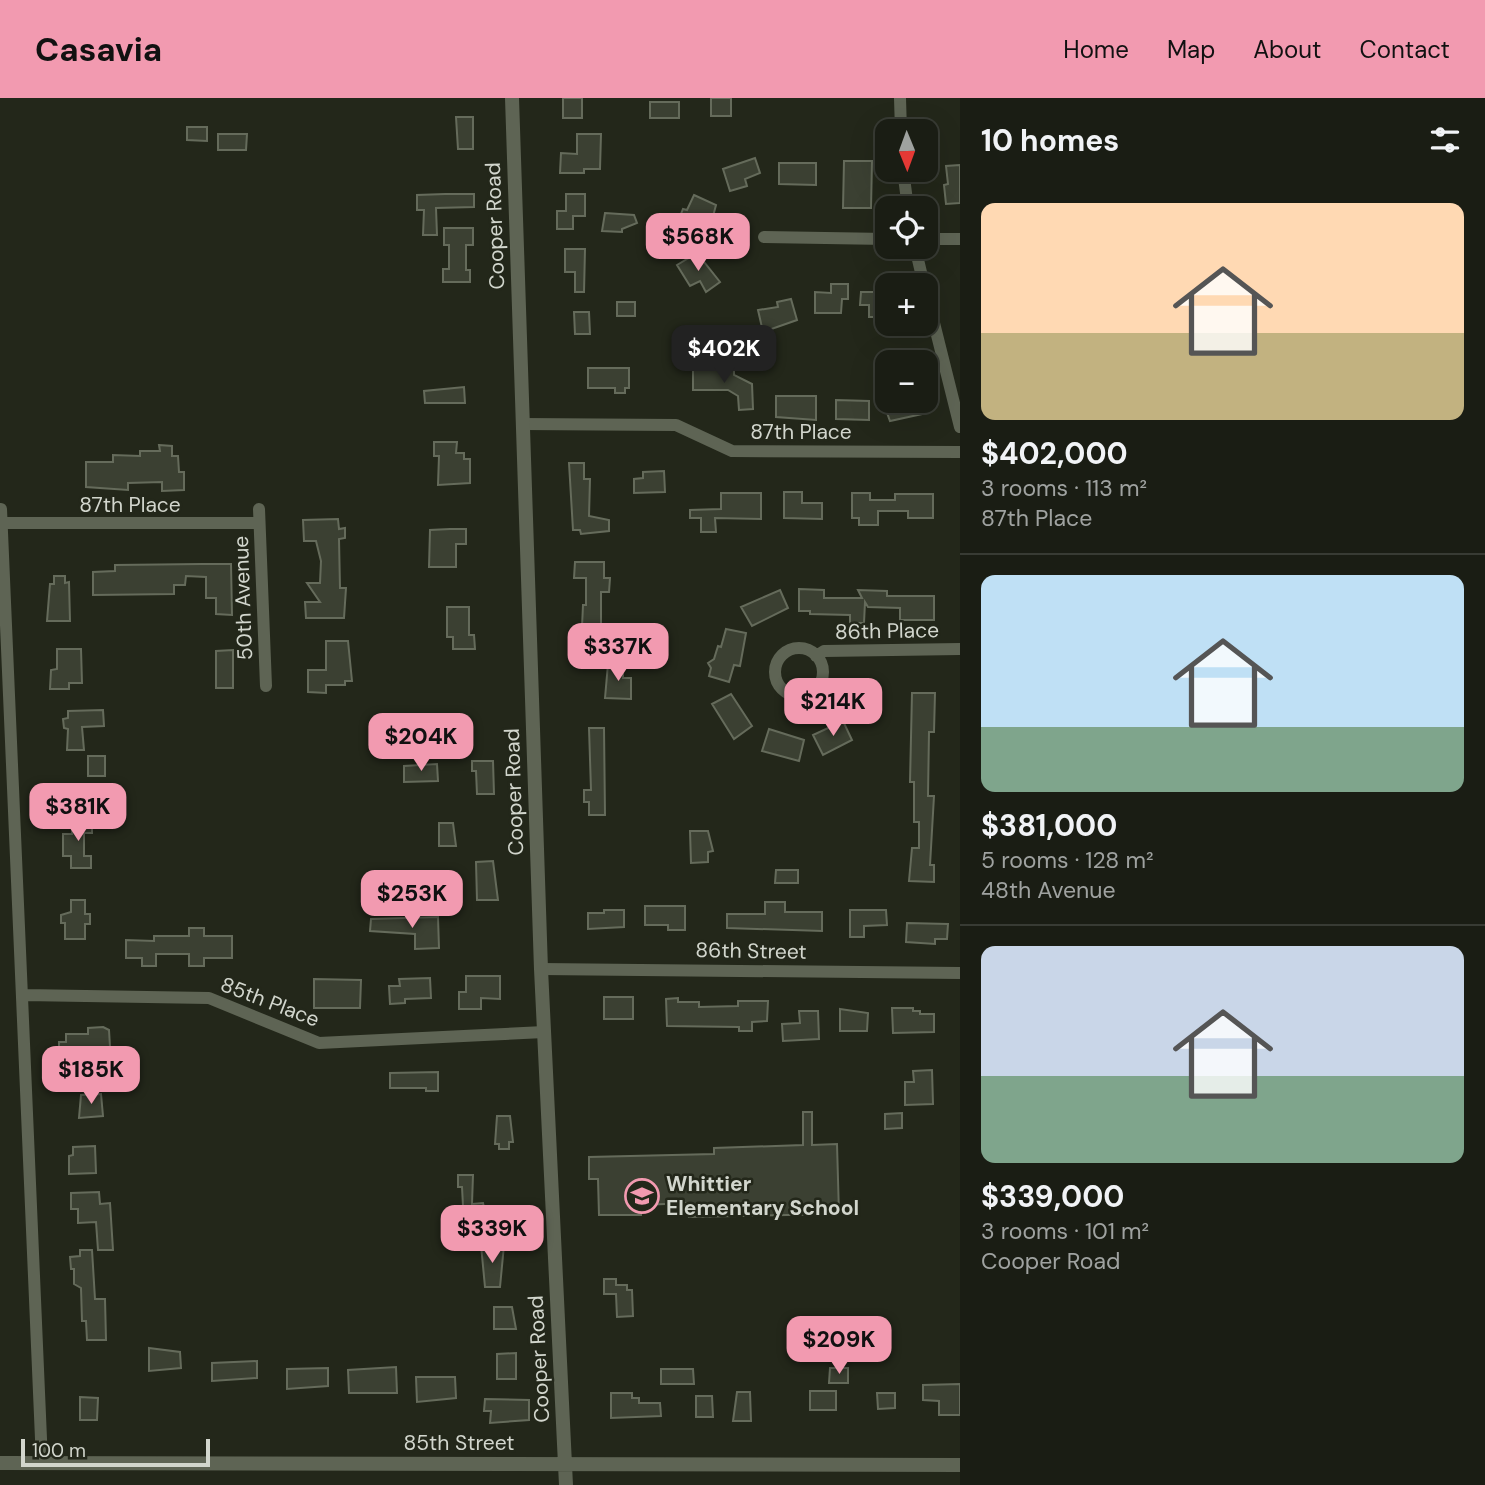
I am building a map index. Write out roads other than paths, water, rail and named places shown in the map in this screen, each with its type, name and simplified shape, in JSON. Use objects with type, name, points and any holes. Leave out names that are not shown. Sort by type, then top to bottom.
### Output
[{"type":"street","name":"Cooper Road","points":[[512,98],[541,969],[566,1485]]},
{"type":"street","points":[[900,98],[901,119]]},
{"type":"street","points":[[764,237],[875,239]]},
{"type":"street","points":[[938,239],[960,239]]},
{"type":"street","points":[[937,336],[960,427]]},
{"type":"street","name":"87th Place","points":[[522,424],[676,425],[732,451],[960,452]]},
{"type":"street","points":[[1,509],[24,995],[41,1462]]},
{"type":"street","name":"50th Avenue","points":[[259,509],[266,686]]},
{"type":"street","name":"87th Place","points":[[1,523],[259,523]]},
{"type":"street","name":"86th Place","points":[[816,656],[824,651],[960,649]]},
{"type":"street","name":"86th Street","points":[[541,969],[960,972]]},
{"type":"street","name":"85th Place","points":[[24,995],[209,998],[319,1042],[544,1032]]},
{"type":"street","name":"85th Street","points":[[0,1463],[960,1465]]},
{"type":"place","name":"Whittier Elementary School","points":[[642,1196]]}]
